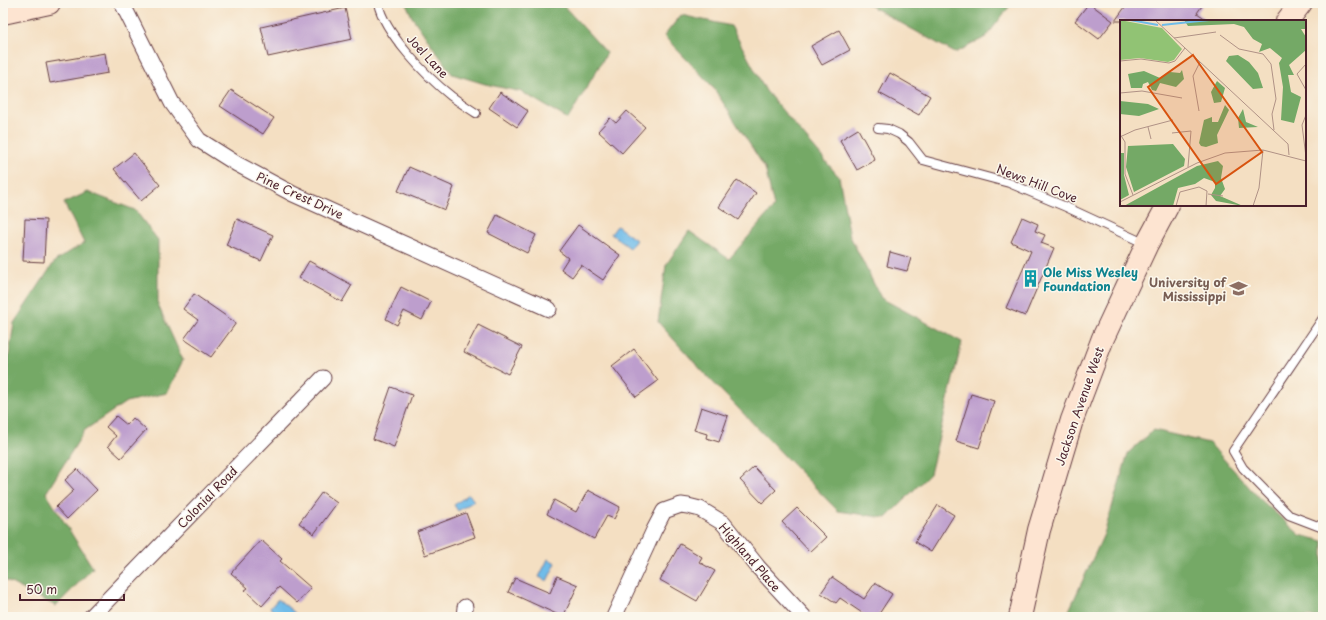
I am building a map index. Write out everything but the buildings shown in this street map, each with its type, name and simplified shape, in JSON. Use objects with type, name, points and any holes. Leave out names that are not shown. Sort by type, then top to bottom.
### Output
[{"type":"main road","points":[[3,13],[50,3]]},
{"type":"main road","points":[[1288,20],[1301,3]]},
{"type":"main road","name":"Jackson Avenue West","points":[[1020,617],[1039,530],[1072,420],[1103,338],[1147,244],[1167,206]]},
{"type":"street","name":"Pine Crest Drive","points":[[122,3],[172,103],[199,140],[237,164],[294,194],[549,309]]},
{"type":"street","name":"Colonial Road","points":[[91,617],[322,378]]},
{"type":"street","name":"Highland Place","points":[[614,617],[664,511],[681,505],[700,508],[723,523],[758,567],[804,617]]},
{"type":"lane","name":"Joel Lane","points":[[378,3],[391,33],[422,69],[450,96],[476,113]]},
{"type":"lane","name":"News Hill Cove","points":[[878,128],[888,129],[899,134],[910,142],[923,160],[1009,183],[1147,244]]},
{"type":"lane","points":[[1323,318],[1233,451],[1243,468],[1289,515],[1323,528]]},
{"type":"green space","points":[[406,3],[561,3],[607,53],[568,119],[522,92],[485,84],[452,74],[412,17]]},
{"type":"green space","points":[[865,3],[1012,3],[986,37],[955,53]]},
{"type":"green space","points":[[681,15],[731,26],[766,91],[839,177],[850,236],[881,298],[962,342],[930,474],[886,518],[838,511],[704,373],[658,322],[666,265],[689,231],[729,259],[774,207],[765,168],[713,87],[664,36]]},
{"type":"green space","points":[[88,192],[135,210],[158,240],[158,305],[183,360],[167,393],[126,402],[85,430],[46,493],[93,568],[56,606],[3,579],[3,393],[14,323],[55,261],[84,243],[64,203]]},
{"type":"green space","points":[[1154,430],[1209,443],[1260,499],[1300,535],[1323,541],[1323,617],[1066,617],[1104,534],[1128,453]]},
{"type":"water","points":[[617,226],[636,240],[630,248],[611,234]]},
{"type":"water","points":[[469,494],[474,501],[458,511],[454,505]]},
{"type":"water","points":[[548,559],[556,563],[547,581],[539,577]]},
{"type":"water","points":[[278,599],[295,613],[291,617],[281,617],[270,608]]},
{"type":"place","name":"Ole Miss Wesley Foundation","points":[[1030,279]]},
{"type":"place","name":"University of Mississippi","points":[[1239,289]]}]
